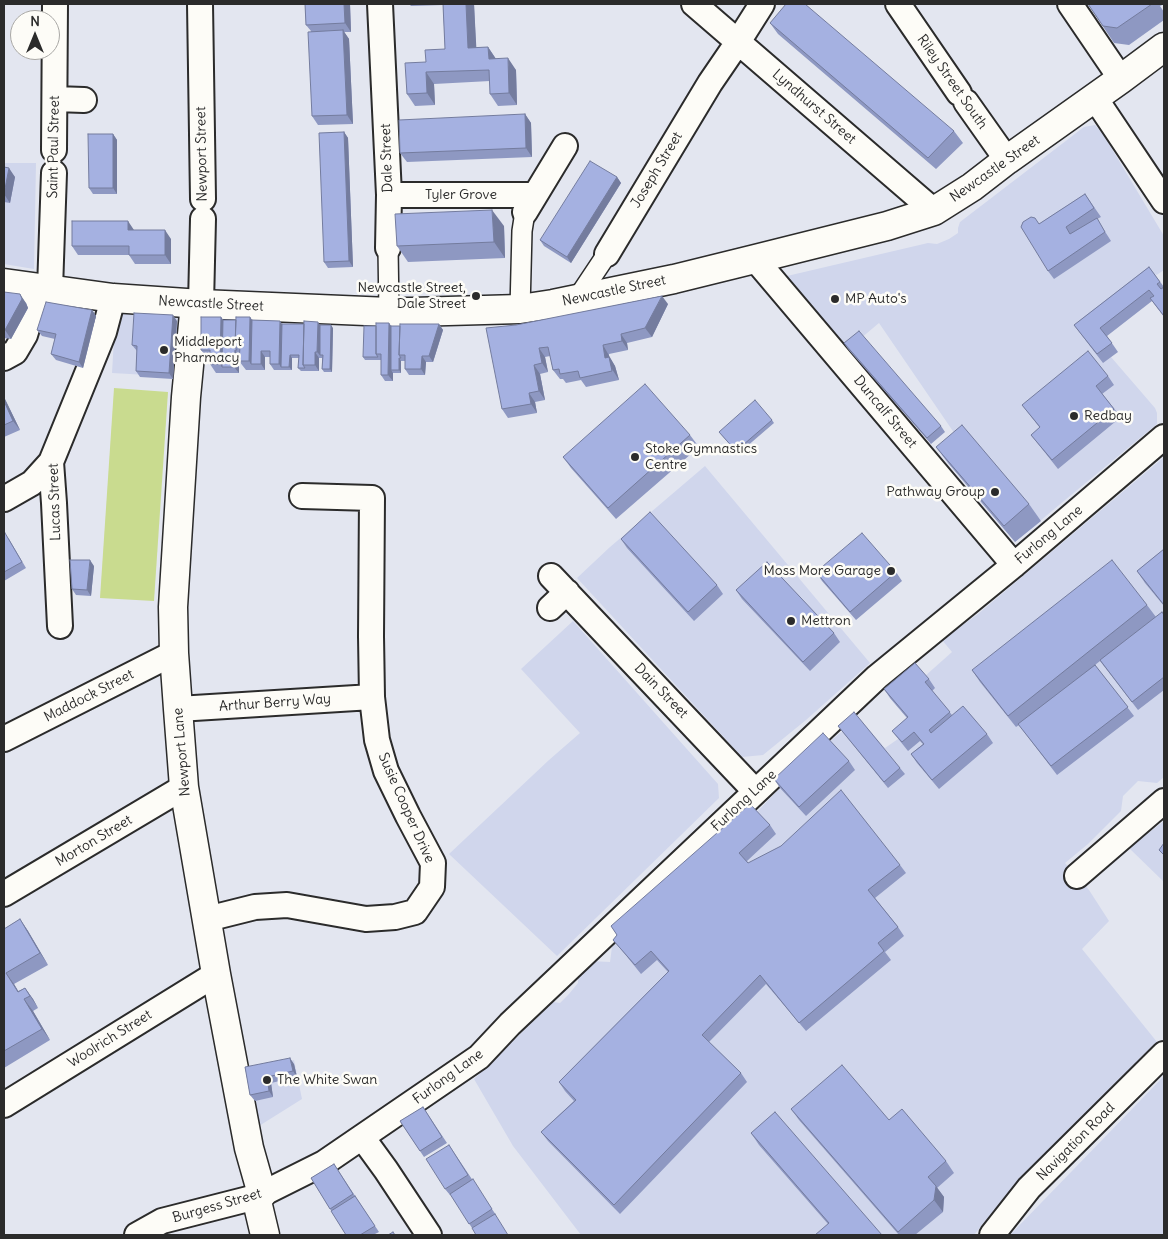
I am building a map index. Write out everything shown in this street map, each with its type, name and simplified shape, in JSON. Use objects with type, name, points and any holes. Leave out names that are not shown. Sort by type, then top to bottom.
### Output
[{"type":"main road","name":"Newcastle Street","points":[[4,284],[113,298],[198,304],[389,312],[520,309],[553,304],[755,260],[887,226],[934,211],[972,187],[1164,47]]},
{"type":"main road","name":"Newport Lane","points":[[198,304],[186,397],[173,607],[178,709],[184,787],[216,974],[265,1235]]},
{"type":"street","name":"Saint Paul Street","points":[[4,358],[14,352],[25,335],[45,289],[54,161],[55,4]]},
{"type":"street","name":"Newport Street","points":[[198,304],[203,209],[200,4]]},
{"type":"street","name":"Dale Street","points":[[380,4],[389,195],[389,312]]},
{"type":"street","name":"Lyndhurst Street","points":[[694,4],[934,211]]},
{"type":"street","name":"Joseph Street","points":[[577,299],[607,254],[710,82],[762,4]]},
{"type":"street","name":"Riley Street South","points":[[898,4],[1007,160]]},
{"type":"street","points":[[1070,4],[1121,79]]},
{"type":"street","points":[[1095,98],[1164,201]]},
{"type":"street","points":[[55,99],[84,100]]},
{"type":"street","points":[[520,309],[522,230],[529,203],[565,146]]},
{"type":"street","name":"Tyler Grove","points":[[389,195],[529,203]]},
{"type":"street","name":"Duncalf Street","points":[[755,260],[1014,565]]},
{"type":"street","name":"Lucas Street","points":[[60,626],[51,462],[104,332],[113,298]]},
{"type":"street","name":"Furlong Lane","points":[[324,1163],[479,1057],[510,1024],[755,790],[877,677],[1014,565],[1164,437]]},
{"type":"street","points":[[4,499],[32,483],[51,462]]},
{"type":"street","name":"Susie Cooper Drive","points":[[207,919],[255,907],[286,904],[366,919],[395,917],[415,912],[432,887],[433,863],[386,771],[377,740],[372,697],[372,498],[302,496]]},
{"type":"street","name":"Dain Street","points":[[550,608],[559,584],[755,790]]},
{"type":"street","name":"Maddock Street","points":[[4,739],[174,653]]},
{"type":"street","name":"Arthur Berry Way","points":[[178,709],[372,697]]},
{"type":"street","name":"Morton Street","points":[[4,894],[184,787]]},
{"type":"street","points":[[1077,876],[1164,801]]},
{"type":"street","name":"Woolrich Street","points":[[4,1105],[216,974]]},
{"type":"street","name":"Navigation Road","points":[[992,1235],[1029,1188],[1164,1054]]},
{"type":"street","points":[[362,1137],[429,1235]]},
{"type":"street","name":"Burgess Street","points":[[137,1235],[162,1221],[259,1196],[324,1163]]},
{"type":"shaded area","points":[[1095,125],[1103,134],[1164,236],[1164,270],[1081,334],[1111,357],[1155,408],[1157,424],[1015,542],[942,455],[959,440],[879,323],[848,349],[787,276],[928,243],[937,244],[949,239],[958,233],[960,222],[1084,127]]},
{"type":"shaded area","points":[[4,163],[36,163],[34,269],[4,264]]},
{"type":"shaded area","points":[[116,306],[187,311],[183,377],[112,373]]},
{"type":"shaded area","points":[[1164,457],[1164,777],[1157,783],[1138,781],[1123,796],[1121,811],[1088,844],[1065,863],[1089,890],[1109,921],[1082,949],[1157,1042],[1021,1177],[974,1235],[581,1235],[513,1146],[474,1079],[553,1002],[560,1003],[569,994],[578,983],[578,971],[590,961],[610,962],[613,939],[756,813],[829,742],[859,718],[885,748],[914,726],[890,698],[925,676],[952,652],[942,640],[978,614]]},
{"type":"shaded area","points":[[705,466],[870,663],[763,755],[742,757],[577,578],[610,547]]},
{"type":"shaded area","points":[[573,621],[718,784],[719,798],[557,956],[449,854],[580,733],[521,669]]},
{"type":"shaded area","points":[[1164,821],[1164,882],[1129,848]]},
{"type":"shaded area","points":[[294,1060],[302,1099],[259,1126],[249,1070]]},
{"type":"shaded area","points":[[1164,1076],[1164,1235],[1010,1235]]},
{"type":"green space","points":[[114,388],[168,392],[154,601],[100,598]]},
{"type":"building","points":[[305,4],[344,4],[345,23],[306,25]]},
{"type":"building","points":[[443,4],[466,4],[468,48],[488,47],[489,59],[508,58],[509,93],[490,94],[489,70],[426,72],[427,93],[407,94],[405,63],[426,62],[425,50],[445,49]]},
{"type":"building","points":[[786,4],[805,4],[954,131],[928,158],[770,23]]},
{"type":"building","points":[[1088,4],[1152,4],[1117,28],[1103,26]]},
{"type":"building","points":[[343,30],[347,115],[312,116],[308,32]]},
{"type":"building","points":[[525,114],[526,148],[400,153],[399,120]]},
{"type":"building","points":[[344,132],[349,261],[324,262],[319,133]]},
{"type":"building","points":[[88,134],[113,134],[113,188],[89,188]]},
{"type":"building","points":[[590,161],[617,177],[567,257],[540,240]]},
{"type":"building","points":[[4,167],[9,168],[4,194]]},
{"type":"building","points":[[1085,194],[1094,208],[1066,227],[1070,234],[1097,218],[1105,232],[1048,271],[1021,227],[1023,222],[1031,217],[1035,218],[1039,224]]},
{"type":"building","points":[[492,210],[494,242],[397,246],[395,214]]},
{"type":"building","points":[[72,221],[128,221],[128,230],[165,230],[165,255],[129,255],[129,246],[72,246]]},
{"type":"building","points":[[1149,267],[1160,282],[1157,284],[1161,289],[1164,287],[1164,316],[1150,298],[1154,296],[1149,290],[1100,328],[1112,343],[1097,354],[1074,325]]},
{"type":"building","points":[[4,292],[20,294],[22,299],[5,330],[4,330]]},
{"type":"building","points":[[662,296],[645,328],[621,334],[622,341],[603,345],[605,358],[609,357],[612,371],[580,378],[578,371],[560,374],[559,369],[553,370],[548,347],[539,348],[542,363],[534,365],[539,391],[529,393],[531,404],[502,409],[486,328],[516,325]]},
{"type":"building","points":[[46,302],[92,310],[79,362],[51,354],[56,334],[37,330]]},
{"type":"building","points":[[134,313],[173,315],[169,373],[136,371],[137,346],[132,345]]},
{"type":"building","points":[[201,317],[221,317],[220,364],[210,364],[210,350],[201,350]]},
{"type":"building","points":[[236,317],[250,317],[249,361],[239,361],[240,347],[235,347]]},
{"type":"building","points":[[223,320],[236,320],[235,347],[237,350],[235,350],[234,367],[222,367]]},
{"type":"building","points":[[252,320],[280,321],[279,364],[270,364],[270,351],[261,351],[261,364],[251,364]]},
{"type":"building","points":[[304,321],[318,322],[315,365],[303,365]]},
{"type":"building","points":[[376,323],[389,323],[388,375],[381,375],[381,354],[376,354]]},
{"type":"building","points":[[282,324],[304,324],[303,365],[305,368],[298,368],[299,355],[290,355],[289,367],[281,367]]},
{"type":"building","points":[[400,324],[439,324],[429,356],[422,356],[421,369],[405,369],[405,355],[399,355]]},
{"type":"building","points":[[320,325],[331,325],[330,369],[322,369],[323,355],[320,355]]},
{"type":"building","points":[[364,326],[376,326],[376,354],[378,357],[363,357]]},
{"type":"building","points":[[391,326],[400,326],[399,355],[401,358],[399,358],[399,370],[391,370]]},
{"type":"building","points":[[859,331],[941,426],[927,438],[844,343]]},
{"type":"building","name":"Redbay","points":[[1088,351],[1108,376],[1096,386],[1114,409],[1052,460],[1031,435],[1040,427],[1022,405]]},
{"type":"building","name":"Stoke Gymnastics Centre","points":[[645,384],[690,435],[608,508],[563,457]]},
{"type":"building","points":[[755,400],[772,420],[736,451],[719,432]]},
{"type":"building","points":[[4,401],[13,421],[4,425]]},
{"type":"building","name":"Pathway Group","points":[[962,425],[1029,504],[1004,526],[936,447]]},
{"type":"building","points":[[650,512],[717,585],[688,612],[621,539]]},
{"type":"building","points":[[862,533],[896,572],[850,612],[816,572]]},
{"type":"building","points":[[4,534],[22,562],[4,572]]},
{"type":"building","points":[[1164,549],[1164,605],[1137,571]]},
{"type":"building","points":[[70,560],[90,560],[87,590],[72,589]]},
{"type":"building","points":[[1112,560],[1147,605],[1008,716],[972,670]]},
{"type":"building","name":"Mettron","points":[[767,562],[834,633],[803,662],[736,590]]},
{"type":"building","points":[[1162,612],[1164,615],[1164,677],[1132,702],[1100,660]]},
{"type":"building","points":[[915,663],[929,679],[925,682],[950,712],[929,730],[931,733],[963,706],[987,734],[932,780],[911,754],[924,744],[914,732],[902,742],[892,731],[908,717],[884,689]]},
{"type":"building","points":[[1095,665],[1128,707],[1051,766],[1018,724]]},
{"type":"building","points":[[854,712],[900,768],[884,782],[838,726]]},
{"type":"building","points":[[823,733],[849,761],[799,807],[774,779]]},
{"type":"building","points":[[841,790],[900,865],[868,890],[898,927],[878,943],[884,951],[799,1023],[760,975],[702,1035],[741,1073],[614,1205],[541,1132],[576,1100],[559,1082],[669,971],[651,951],[635,965],[613,940],[617,935],[611,926],[750,804],[770,825],[739,853],[748,863],[781,846]]},
{"type":"building","points":[[1164,843],[1164,855],[1159,850]]},
{"type":"building","points":[[20,919],[40,953],[6,973],[18,992],[25,988],[30,996],[24,999],[42,1029],[4,1051],[4,929]]},
{"type":"building","points":[[290,1058],[293,1071],[267,1077],[269,1091],[250,1095],[245,1067]]},
{"type":"building","points":[[842,1065],[889,1120],[902,1109],[946,1161],[928,1177],[936,1186],[934,1200],[898,1232],[791,1109]]},
{"type":"building","points":[[423,1107],[442,1137],[420,1151],[400,1121]]},
{"type":"building","points":[[775,1112],[882,1235],[815,1235],[829,1223],[751,1133]]},
{"type":"building","points":[[449,1145],[468,1175],[445,1189],[426,1159]]},
{"type":"building","points":[[334,1164],[353,1194],[330,1209],[311,1178]]},
{"type":"building","points":[[473,1179],[492,1209],[469,1224],[450,1194]]},
{"type":"building","points":[[355,1196],[375,1226],[360,1235],[346,1235],[331,1211]]},
{"type":"building","points":[[495,1214],[508,1235],[476,1235],[472,1228]]},
{"type":"place","name":"Newcastle Street, Dale Street","points":[[476,296]]},
{"type":"place","name":"MP Auto's","points":[[835,299]]},
{"type":"place","name":"Middleport Pharmacy","points":[[164,350]]},
{"type":"place","name":"Redbay","points":[[1074,416]]},
{"type":"place","name":"Stoke Gymnastics Centre","points":[[635,457]]},
{"type":"place","name":"Pathway Group","points":[[995,492]]},
{"type":"place","name":"Moss More Garage","points":[[891,571]]},
{"type":"place","name":"Mettron","points":[[791,621]]},
{"type":"place","name":"The White Swan","points":[[267,1080]]}]
